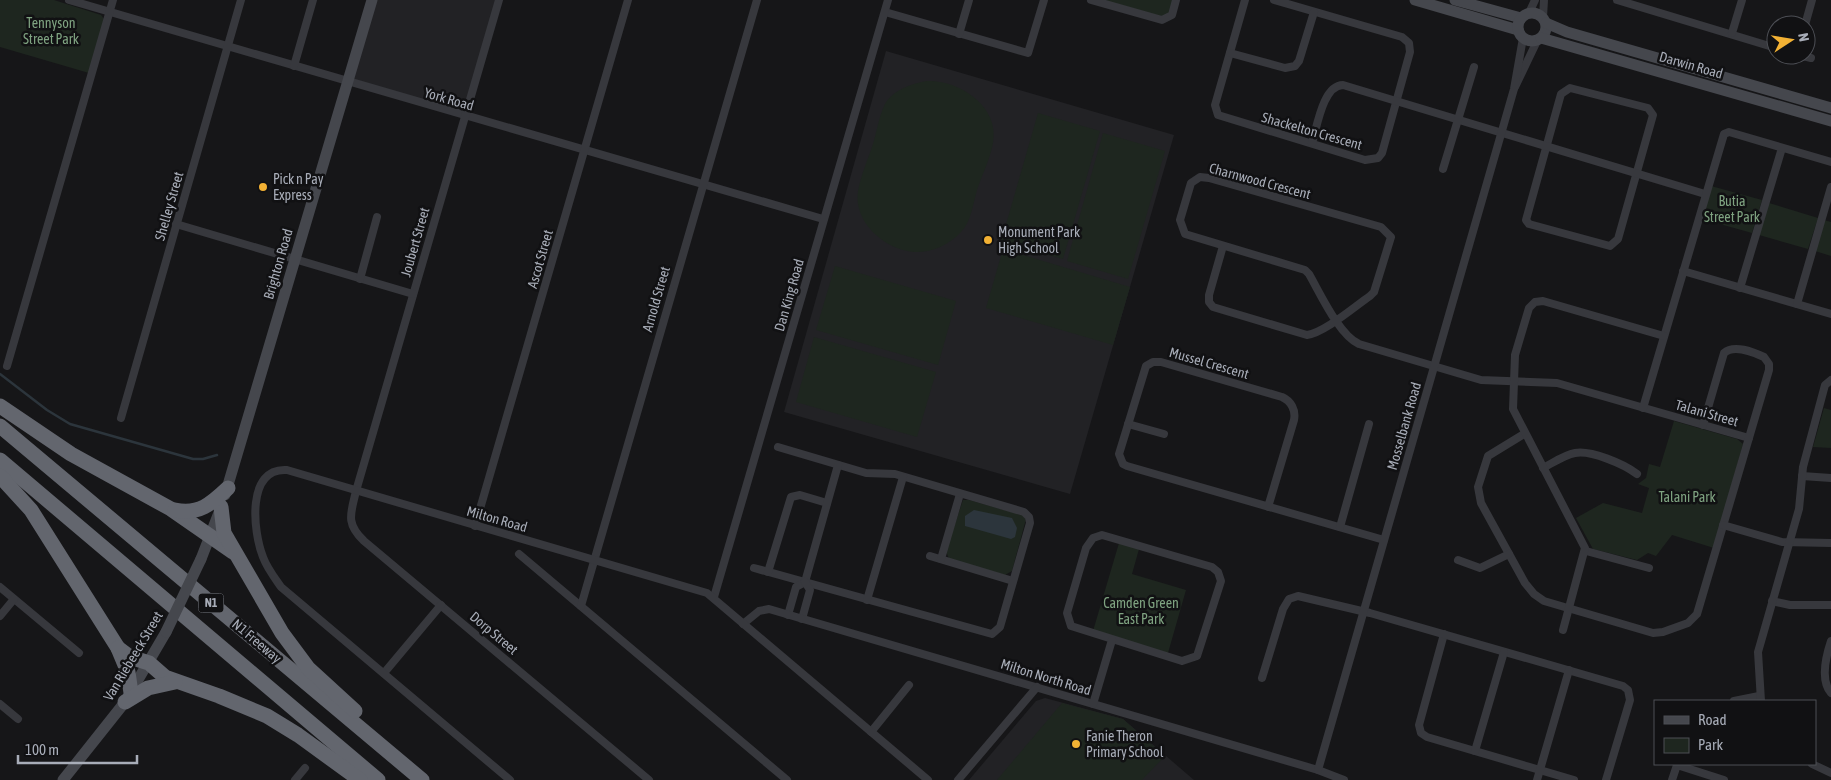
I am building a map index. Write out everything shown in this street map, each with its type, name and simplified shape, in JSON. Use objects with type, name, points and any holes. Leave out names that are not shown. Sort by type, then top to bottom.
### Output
[{"type":"highway","points":[[0,406],[71,454],[172,509],[234,552]]},
{"type":"highway","name":"N1 Freeway","points":[[0,426],[422,780]]},
{"type":"highway","name":"N1 Freeway","points":[[0,460],[378,780]]},
{"type":"highway","points":[[0,476],[25,502],[36,517],[118,648],[128,672],[128,697],[148,688],[175,682]]},
{"type":"highway","points":[[172,509],[189,512],[201,510],[212,503],[228,488]]},
{"type":"highway","points":[[221,507],[222,528],[234,552],[282,633],[308,668],[432,780]]},
{"type":"highway","points":[[118,648],[130,657],[149,663],[159,673],[175,682],[219,696],[267,716],[298,735],[360,780]]},
{"type":"main road","name":"Brighton Road","points":[[210,536],[228,488],[372,0]]},
{"type":"main road","points":[[1414,0],[1520,34],[1530,41],[1539,39],[1546,31],[1544,20],[1538,14],[1525,16],[1455,0]]},
{"type":"main road","points":[[1520,34],[1525,16]]},
{"type":"main road","name":"Darwin Road","points":[[1544,20],[1567,32],[1831,108]]},
{"type":"main road","name":"Darwin Road","points":[[1539,39],[1831,121]]},
{"type":"main road","name":"Van Riebeeck Street","points":[[63,780],[128,697],[149,663],[201,560],[210,536]]},
{"type":"street","name":"York Road","points":[[69,0],[227,48],[823,220]]},
{"type":"street","points":[[7,366],[113,0]]},
{"type":"street","name":"Shelley Street","points":[[121,418],[241,0]]},
{"type":"street","points":[[294,66],[313,0]]},
{"type":"street","name":"Joubert Street","points":[[356,491],[499,0]]},
{"type":"street","name":"Ascot Street","points":[[476,526],[628,0]]},
{"type":"street","name":"Arnold Street","points":[[581,606],[757,0]]},
{"type":"street","name":"Dan King Road","points":[[714,597],[888,0]]},
{"type":"street","points":[[959,34],[969,0]]},
{"type":"street","points":[[885,12],[1028,53],[1044,0]]},
{"type":"street","points":[[1091,0],[1164,20],[1172,15],[1176,0]]},
{"type":"street","name":"Shackelton Crescent","points":[[1245,0],[1214,105],[1218,115],[1366,160],[1375,160],[1382,152],[1410,52],[1407,40],[1274,0]]},
{"type":"street","points":[[1525,16],[1535,0]]},
{"type":"street","points":[[1544,0],[1544,20]]},
{"type":"street","points":[[1617,0],[1766,45]]},
{"type":"street","points":[[1732,34],[1742,0]]},
{"type":"street","points":[[1808,15],[1812,0]]},
{"type":"street","points":[[1230,53],[1284,68],[1295,66],[1299,61],[1314,12]]},
{"type":"street","name":"Mosselbank Road","points":[[1318,770],[1514,89],[1520,34]]},
{"type":"street","name":"Mosselbank Road","points":[[1514,89],[1539,39]]},
{"type":"street","points":[[1443,169],[1474,67]]},
{"type":"street","points":[[1312,143],[1328,93],[1335,86],[1343,85],[1502,132],[1546,148],[1705,194]]},
{"type":"street","points":[[1576,88],[1650,110],[1653,115],[1618,238],[1613,245],[1605,246],[1529,224],[1526,216],[1546,148],[1561,94],[1567,89],[1576,88]]},
{"type":"street","points":[[1643,408],[1722,138],[1729,132],[1831,162]]},
{"type":"street","points":[[1740,288],[1782,148]]},
{"type":"street","name":"Charnwood Crescent","points":[[1200,177],[1210,178],[1387,230],[1391,241],[1376,287],[1370,296],[1336,319],[1305,270],[1192,237],[1182,230],[1180,220],[1191,183],[1200,177]]},
{"type":"street","points":[[1798,304],[1831,187]]},
{"type":"street","points":[[360,279],[377,217]]},
{"type":"street","points":[[176,224],[413,294]]},
{"type":"street","points":[[1223,246],[1209,296],[1209,302],[1212,307],[1307,335],[1315,333],[1336,319]]},
{"type":"street","points":[[1683,272],[1831,314]]},
{"type":"street","points":[[1563,630],[1586,551],[1584,541],[1524,434],[1513,409],[1515,355],[1529,308],[1535,302],[1543,301],[1664,336]]},
{"type":"street","name":"Talani Street","points":[[1336,319],[1348,337],[1359,344],[1434,367],[1481,380],[1557,383],[1749,438],[1697,614],[1691,622],[1656,634],[1569,608]]},
{"type":"street","points":[[1703,425],[1724,353],[1734,348],[1754,353],[1764,357],[1769,367],[1749,438]]},
{"type":"street","name":"Mussel Crescent","points":[[1268,507],[1294,420],[1293,407],[1285,398],[1153,362],[1144,368],[1119,454],[1123,464],[1268,507],[1384,540]]},
{"type":"street","points":[[1747,700],[1760,699],[1758,652],[1799,509],[1802,476],[1826,385],[1831,380]]},
{"type":"street","points":[[1128,424],[1164,434]]},
{"type":"street","points":[[1340,527],[1369,424]]},
{"type":"street","points":[[1524,434],[1488,456],[1478,487],[1479,499],[1525,583],[1534,594],[1544,601],[1569,608]]},
{"type":"street","points":[[754,568],[992,634],[1000,628],[1030,523],[1028,515],[960,494],[888,473],[866,473],[778,447]]},
{"type":"street","points":[[1543,468],[1569,455],[1580,452],[1625,464],[1637,474]]},
{"type":"street","points":[[788,615],[796,586],[804,582],[838,465]]},
{"type":"street","name":"Milton Road","points":[[384,674],[281,587],[272,575],[262,555],[255,521],[262,481],[272,472],[287,470],[699,590],[714,597]]},
{"type":"street","points":[[1802,476],[1831,478]]},
{"type":"street","points":[[867,600],[903,477]]},
{"type":"street","name":"Dorp Street","points":[[356,491],[350,518],[353,529],[649,780]]},
{"type":"street","points":[[940,559],[960,494]]},
{"type":"street","points":[[768,572],[791,498],[800,495],[827,503]]},
{"type":"street","points":[[1723,525],[1790,542],[1831,543]]},
{"type":"street","points":[[1102,535],[1123,541],[1212,567],[1220,575],[1221,581],[1200,652],[1194,659],[1182,661],[1112,640],[1074,628],[1068,620],[1086,548],[1093,538],[1102,535]]},
{"type":"street","points":[[1586,551],[1649,568]]},
{"type":"street","points":[[519,554],[787,780]]},
{"type":"street","points":[[1458,560],[1480,568],[1509,554]]},
{"type":"street","points":[[930,556],[1013,581]]},
{"type":"street","points":[[802,619],[810,590],[804,582]]},
{"type":"street","points":[[0,587],[79,653]]},
{"type":"street","points":[[1262,678],[1283,609],[1289,599],[1303,596],[1444,634],[1623,686],[1630,693],[1630,700],[1606,780]]},
{"type":"street","points":[[714,597],[743,624],[928,780]]},
{"type":"street","points":[[0,616],[14,599]]},
{"type":"street","points":[[1772,600],[1790,605],[1831,606]]},
{"type":"street","points":[[441,605],[384,674],[510,780]]},
{"type":"street","name":"Milton North Road","points":[[743,624],[759,611],[765,609],[1037,687],[1318,770],[1344,780]]},
{"type":"street","points":[[1444,634],[1419,728],[1421,734],[1574,780]]},
{"type":"street","points":[[1093,704],[1112,640]]},
{"type":"street","points":[[1831,642],[1827,654],[1825,680],[1831,693]]},
{"type":"street","points":[[1475,751],[1504,652]]},
{"type":"street","points":[[1537,780],[1568,670]]},
{"type":"street","points":[[871,732],[909,686]]},
{"type":"street","points":[[958,780],[1037,687]]},
{"type":"street","points":[[0,704],[18,719]]},
{"type":"street","points":[[1672,780],[1677,765]]},
{"type":"street","points":[[1680,765],[1724,780]]},
{"type":"street","points":[[1814,765],[1831,773]]},
{"type":"street","points":[[295,780],[304,768]]},
{"type":"shaded area","points":[[372,0],[498,0],[465,116],[348,81]]},
{"type":"shaded area","name":"Monument Park High School","points":[[886,51],[1174,135],[1070,494],[784,412]]},
{"type":"shaded area","points":[[974,510],[1012,518],[1017,528],[1015,537],[1011,539],[965,526],[965,516]]},
{"type":"shaded area","name":"Fanie Theron Primary School","points":[[1045,698],[1123,719],[1194,780],[969,780],[1036,701]]},
{"type":"green space","name":"Tennyson Street Park","points":[[0,0],[54,0],[101,15],[104,19],[89,73],[0,47]]},
{"type":"green space","points":[[1103,0],[1173,0],[1169,13],[1163,17]]},
{"type":"green space","points":[[927,81],[952,85],[964,90],[975,98],[984,107],[990,118],[993,130],[993,143],[969,218],[964,228],[951,241],[939,247],[927,251],[914,252],[892,246],[873,232],[861,213],[858,191],[885,104],[898,91],[916,83]]},
{"type":"green space","points":[[1038,113],[1100,131],[1063,259],[1001,242]]},
{"type":"green space","points":[[1103,133],[1165,151],[1128,279],[1067,261]]},
{"type":"green space","name":"Butia Street Park","points":[[1711,186],[1762,200],[1752,233],[1702,219]]},
{"type":"green space","points":[[1769,203],[1818,218],[1808,249],[1759,235]]},
{"type":"green space","points":[[1824,220],[1831,222],[1831,256],[1815,251]]},
{"type":"green space","points":[[1003,249],[1130,287],[1113,345],[986,308]]},
{"type":"green space","points":[[835,266],[956,301],[938,365],[816,330]]},
{"type":"green space","points":[[814,337],[936,372],[917,437],[796,402]]},
{"type":"green space","points":[[1824,408],[1831,410],[1831,448],[1813,447]]},
{"type":"green space","name":"Talani Park","points":[[1674,421],[1737,439],[1743,444],[1714,548],[1672,535],[1656,556],[1648,553],[1637,560],[1593,549],[1576,518],[1603,503],[1642,513],[1649,488],[1638,484],[1646,478],[1649,464],[1660,467]]},
{"type":"green space","points":[[963,500],[1022,515],[1026,519],[1012,571],[1005,575],[949,559],[946,551]]},
{"type":"green space","name":"Camden Green East Park","points":[[1119,543],[1139,549],[1132,574],[1186,590],[1168,653],[1093,631]]},
{"type":"green space","name":"Fanie Theron Primary School","points":[[1062,703],[1123,719],[1165,756],[1142,780],[997,780]]},
{"type":"waterway","points":[[0,374],[47,410],[70,424],[193,459],[203,459],[217,455]]},
{"type":"place","name":"Pick n Pay Express","points":[[263,187]]},
{"type":"place","name":"Monument Park High School","points":[[988,240]]},
{"type":"place","name":"Fanie Theron Primary School","points":[[1076,744]]}]
